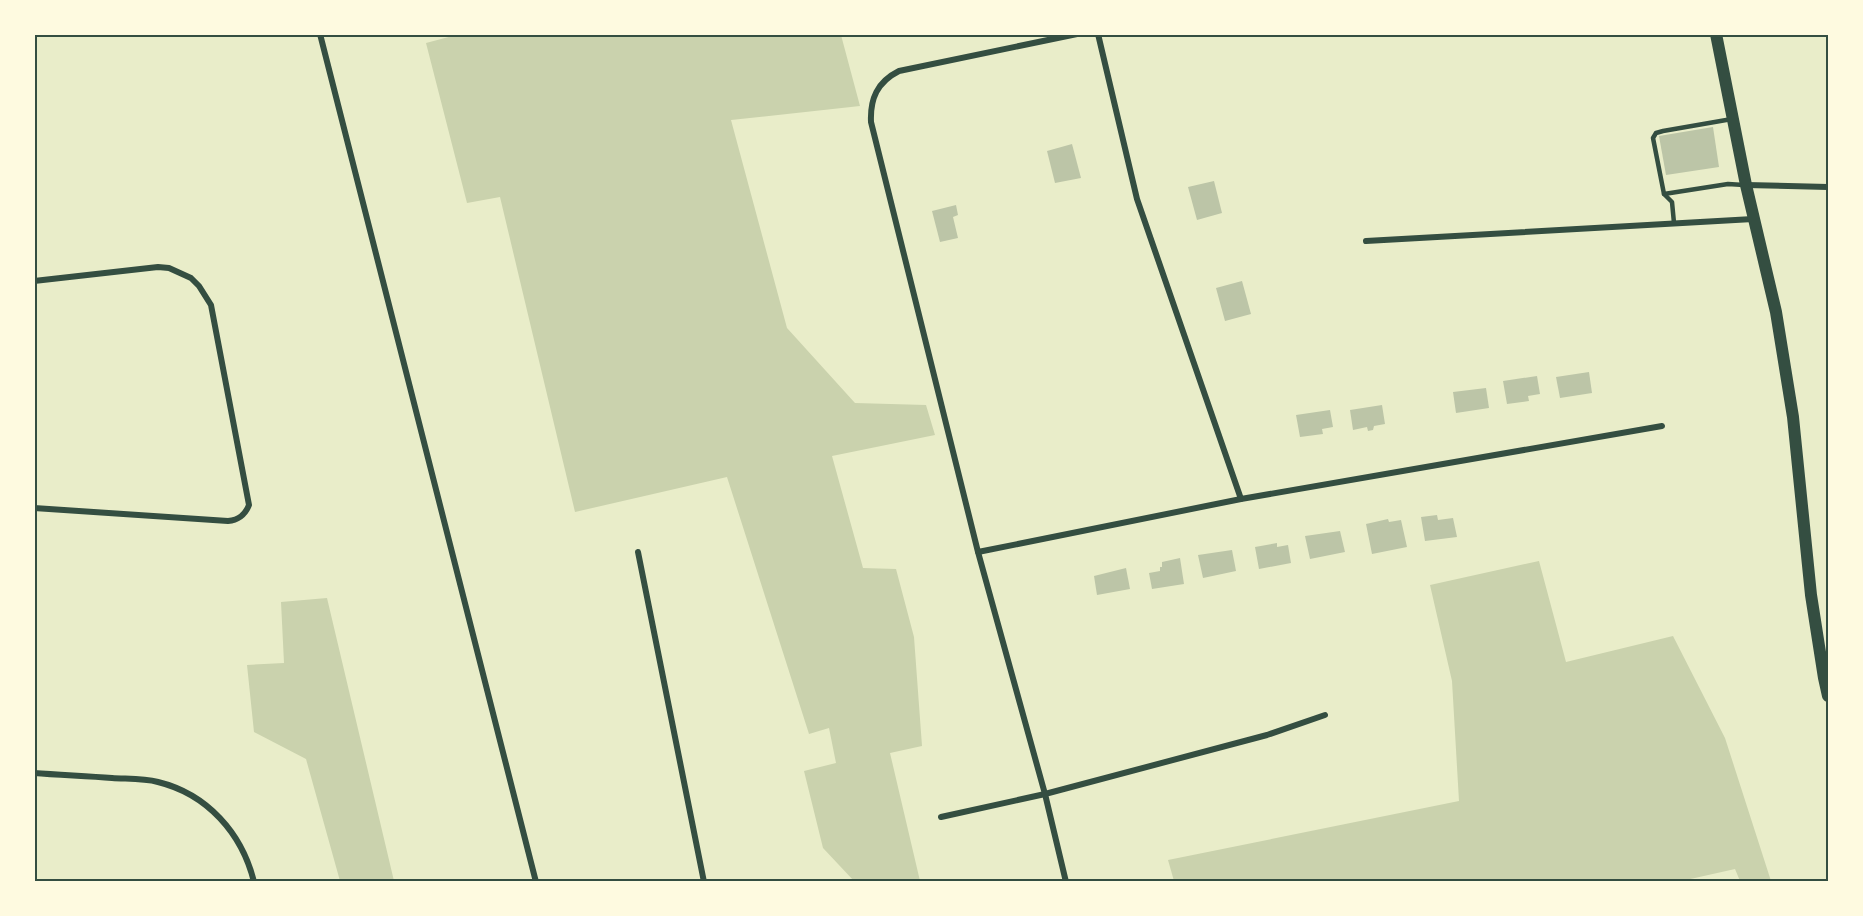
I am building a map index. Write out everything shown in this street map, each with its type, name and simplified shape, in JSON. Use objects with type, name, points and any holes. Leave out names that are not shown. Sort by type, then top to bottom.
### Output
[{"type":"main road","points":[[1716,34],[1753,219],[1776,312],[1793,417],[1811,595],[1828,696]]},
{"type":"street","points":[[320,34],[536,882]]},
{"type":"street","points":[[1066,882],[1045,794],[978,552],[871,122],[870,109],[873,96],[880,84],[899,72],[1077,34]]},
{"type":"street","points":[[1098,34],[1137,198],[1242,499]]},
{"type":"street","points":[[1746,185],[1828,187]]},
{"type":"street","points":[[1366,241],[1753,219]]},
{"type":"street","points":[[34,281],[158,267],[170,268],[191,278],[199,286],[211,306],[249,505],[246,512],[233,521],[34,508]]},
{"type":"street","points":[[978,552],[1242,499],[1662,426]]},
{"type":"street","points":[[638,552],[702,881]]},
{"type":"street","points":[[941,817],[1045,794],[1267,735],[1325,715]]},
{"type":"street","points":[[34,773],[143,780],[157,782],[182,791],[206,805],[230,828],[247,857],[255,882]]},
{"type":"lane","points":[[1674,224],[1672,202],[1664,194],[1653,138],[1663,131],[1732,119]]},
{"type":"lane","points":[[1664,194],[1728,184],[1746,185]]},
{"type":"lane","points":[[1697,882],[1706,882]]},
{"type":"green space","points":[[460,34],[841,35],[860,106],[731,120],[787,328],[855,403],[926,405],[935,435],[832,456],[863,568],[896,569],[914,637],[922,746],[890,753],[920,881],[854,881],[823,848],[804,771],[836,763],[829,728],[809,734],[727,477],[575,512],[500,197],[467,203],[426,43]]},
{"type":"green space","points":[[1539,561],[1566,662],[1673,636],[1725,738],[1771,881],[1740,881],[1735,869],[1677,882],[1174,881],[1168,860],[1459,801],[1452,681],[1430,585]]},
{"type":"green space","points":[[327,598],[394,881],[340,881],[306,759],[254,732],[247,665],[284,663],[281,602]]},
{"type":"building","points":[[1713,127],[1719,167],[1666,175],[1659,136]]},
{"type":"building","points":[[1072,144],[1081,178],[1055,183],[1047,151]]},
{"type":"building","points":[[1214,181],[1222,213],[1197,220],[1188,187]]},
{"type":"building","points":[[956,205],[958,215],[953,217],[958,238],[940,242],[932,211]]},
{"type":"building","points":[[1242,281],[1251,314],[1225,321],[1216,288]]},
{"type":"building","points":[[1589,372],[1592,393],[1560,398],[1556,377]]},
{"type":"building","points":[[1537,376],[1540,394],[1528,396],[1529,401],[1507,404],[1503,381]]},
{"type":"building","points":[[1486,388],[1489,408],[1456,413],[1453,392]]},
{"type":"building","points":[[1382,405],[1385,424],[1374,426],[1373,430],[1368,431],[1367,427],[1353,430],[1350,410]]},
{"type":"building","points":[[1330,410],[1333,427],[1322,429],[1323,434],[1300,437],[1296,415]]},
{"type":"building","points":[[1437,515],[1438,520],[1453,518],[1457,537],[1425,541],[1421,517]]},
{"type":"building","points":[[1388,519],[1389,522],[1401,520],[1407,547],[1372,554],[1366,524]]},
{"type":"building","points":[[1340,531],[1345,552],[1310,559],[1305,536]]},
{"type":"building","points":[[1277,543],[1277,547],[1288,545],[1291,563],[1259,569],[1255,547]]},
{"type":"building","points":[[1232,550],[1236,571],[1203,578],[1198,555]]},
{"type":"building","points":[[1180,558],[1184,584],[1152,589],[1149,573],[1160,571],[1162,562]]},
{"type":"building","points":[[1126,568],[1130,589],[1097,595],[1094,576]]}]
